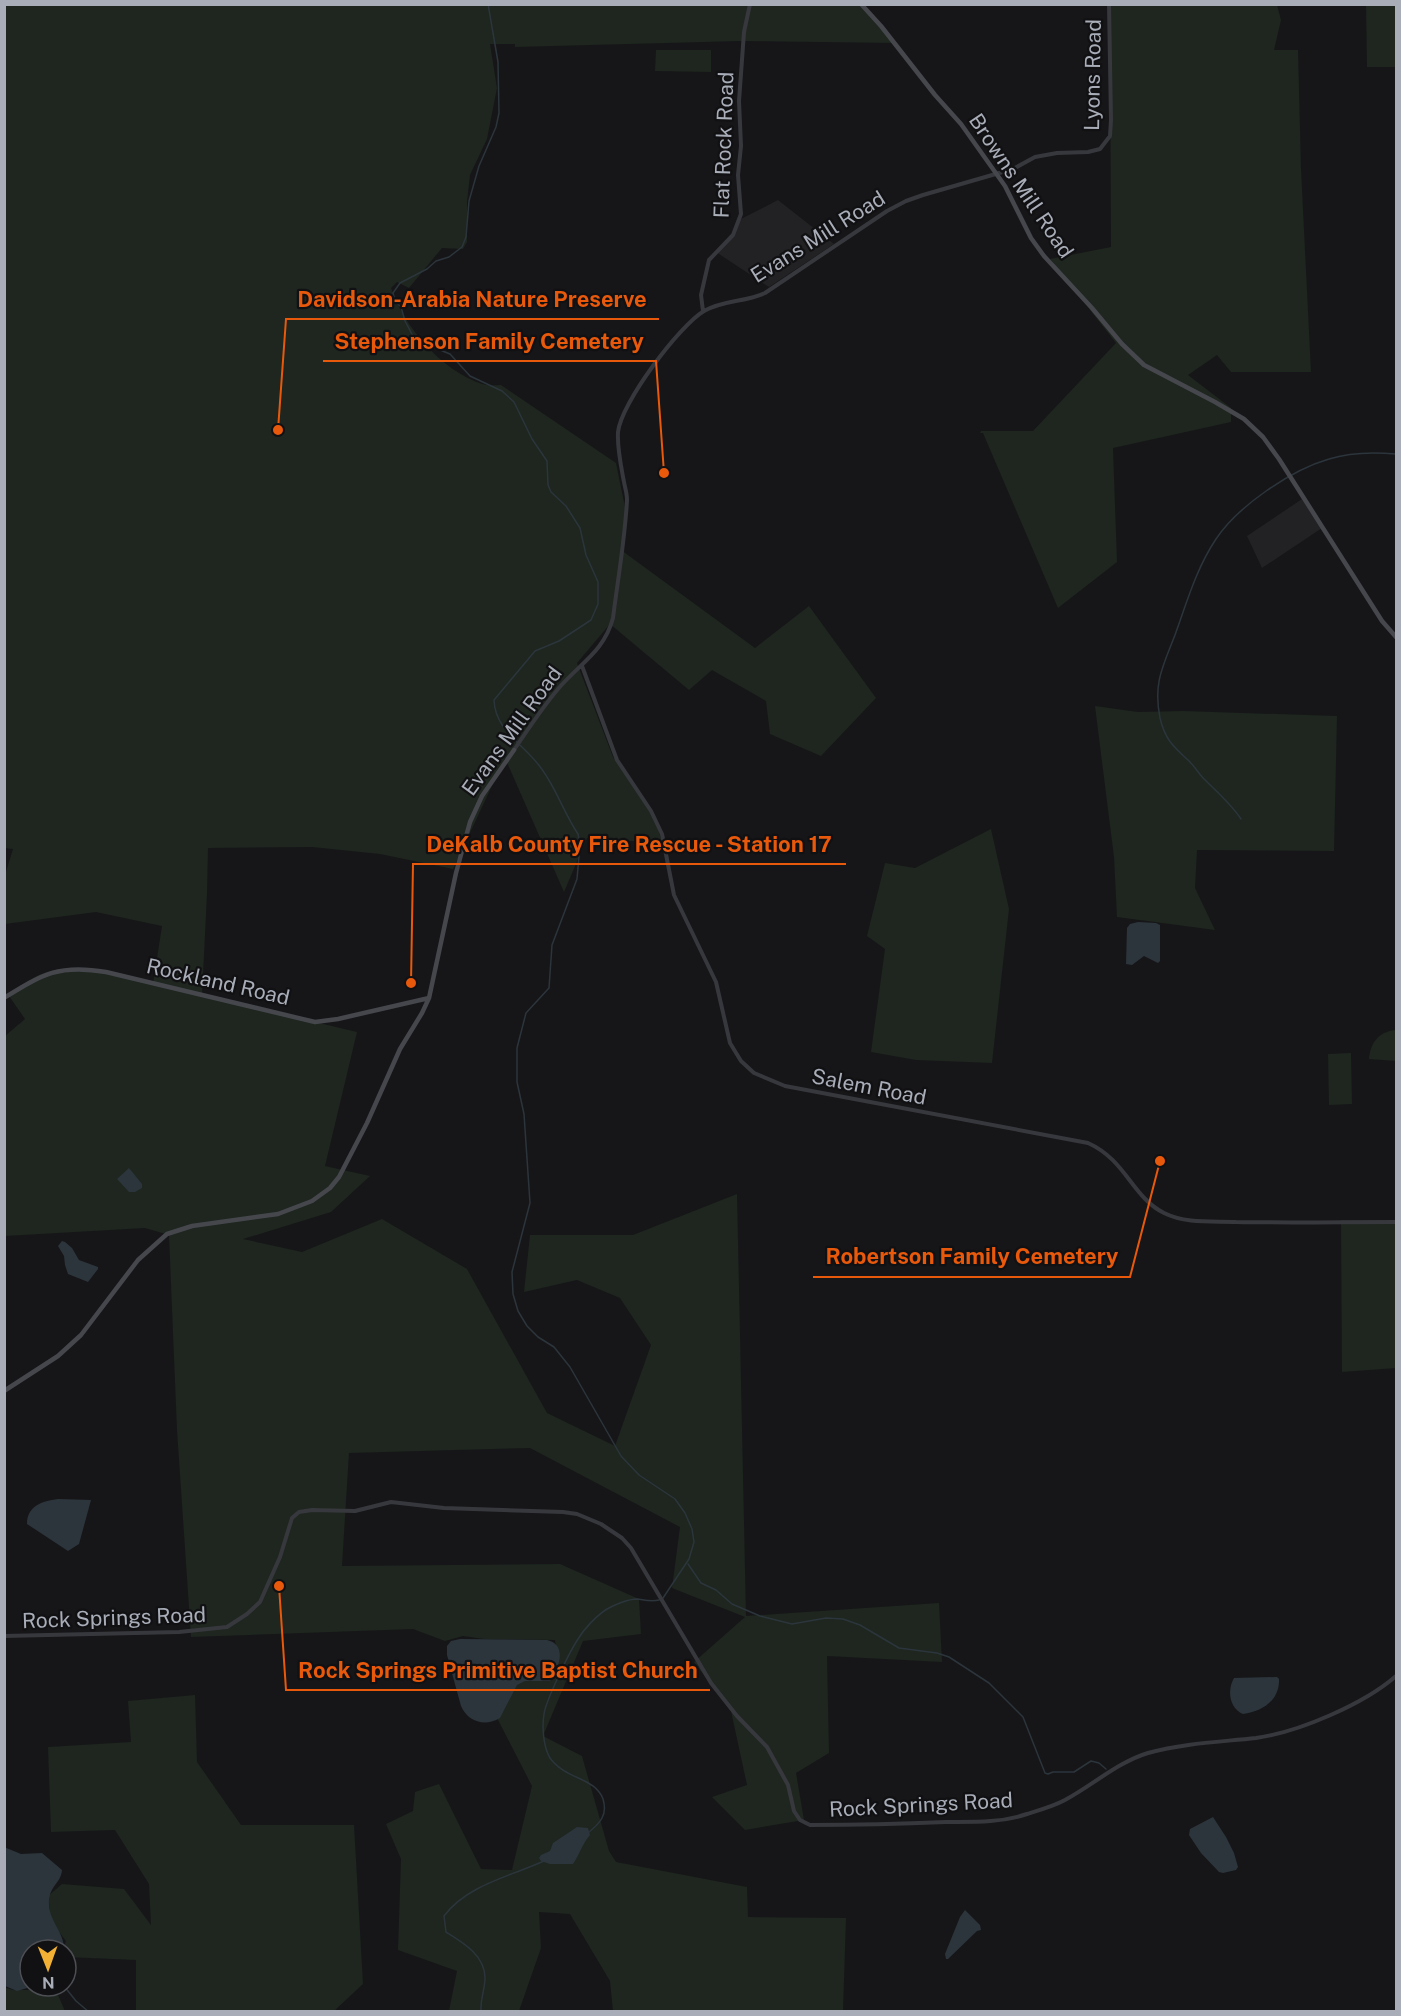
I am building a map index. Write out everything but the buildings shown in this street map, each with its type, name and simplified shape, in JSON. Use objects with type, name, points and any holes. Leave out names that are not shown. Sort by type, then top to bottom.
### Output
[{"type":"main road","name":"Browns Mill Road","points":[[861,4],[961,124],[997,175],[1031,238],[1044,256],[1133,356],[1161,375],[1228,409],[1244,419],[1263,437],[1382,621],[1396,637]]},
{"type":"main road","name":"Evans Mill Road","points":[[4,1391],[58,1356],[81,1335],[141,1257],[167,1234],[192,1226],[278,1214],[312,1201],[330,1188],[339,1177],[367,1123],[400,1049],[429,998],[456,873],[471,819],[482,796],[514,750]]},
{"type":"main road","name":"Rockland Road","points":[[4,998],[39,977],[56,971],[88,969],[315,1022],[342,1019],[429,998]]},
{"type":"street","name":"Flat Rock Road","points":[[703,311],[701,295],[709,260],[733,235],[741,214],[738,175],[741,146],[739,101],[744,32],[750,4]]},
{"type":"street","name":"Lyons Road","points":[[1104,146],[1110,136],[1111,120],[1109,4]]},
{"type":"street","name":"Evans Mill Road","points":[[514,750],[555,692],[599,649],[607,637],[613,618],[627,495],[619,449],[620,424],[634,393],[664,352],[690,323],[703,311],[724,303],[753,298],[765,293],[880,215],[906,201],[997,175],[1035,157],[1057,153],[1088,152],[1104,146]]},
{"type":"street","name":"Salem Road","points":[[582,666],[617,760],[651,812],[662,834],[674,896],[716,982],[730,1043],[741,1061],[754,1073],[785,1086],[1088,1143],[1112,1158],[1152,1206],[1163,1213],[1183,1220],[1396,1222]]},
{"type":"street","name":"Rock Springs Road","points":[[4,1636],[178,1632],[227,1627],[251,1611],[263,1597],[280,1557],[290,1523],[295,1515],[312,1510],[355,1510],[392,1502],[444,1508],[577,1514],[601,1524],[622,1538],[631,1548],[657,1594],[727,1704],[767,1747],[788,1785],[794,1811],[800,1820],[810,1825],[988,1821],[1024,1815],[1065,1800],[1115,1768],[1147,1754],[1194,1743],[1258,1737],[1315,1721],[1376,1693],[1396,1676]]},
{"type":"shaded area","points":[[5,5],[859,5],[897,43],[741,41],[515,47],[515,44],[490,44],[497,88],[487,139],[470,175],[467,242],[463,249],[442,248],[409,288],[397,282],[391,288],[405,318],[415,332],[426,346],[452,369],[482,384],[501,385],[616,463],[627,517],[621,550],[755,648],[809,606],[876,698],[821,756],[770,734],[766,701],[712,670],[689,690],[610,624],[577,663],[613,757],[657,823],[662,843],[587,838],[564,892],[505,758],[453,869],[380,854],[312,847],[208,848],[202,995],[357,1032],[325,1166],[370,1176],[331,1212],[243,1239],[302,1252],[382,1219],[467,1269],[547,1413],[615,1446],[651,1345],[620,1298],[577,1280],[524,1292],[530,1235],[633,1235],[737,1194],[746,1616],[939,1603],[942,1662],[827,1656],[829,1753],[796,1773],[804,1820],[745,1830],[712,1797],[747,1785],[731,1711],[694,1662],[745,1617],[672,1588],[680,1527],[530,1448],[349,1453],[342,1566],[560,1564],[639,1599],[641,1634],[583,1641],[543,1736],[582,1756],[609,1851],[616,1862],[747,1887],[748,1917],[846,1918],[843,2011],[613,2011],[610,1981],[570,1914],[539,1912],[541,1948],[519,2011],[449,2011],[457,1971],[398,1950],[401,1859],[386,1824],[413,1811],[415,1792],[439,1784],[481,1869],[512,1870],[532,1786],[495,1714],[508,1685],[556,1648],[555,1640],[484,1639],[463,1636],[445,1641],[413,1629],[191,1637],[177,1430],[169,1235],[145,1228],[5,1236],[5,1036],[25,1019],[9,996],[35,977],[64,969],[94,970],[153,984],[162,926],[96,912],[5,924],[5,875],[13,849],[4,848]]},
{"type":"shaded area","points":[[1110,5],[1277,5],[1281,20],[1274,50],[1298,50],[1301,169],[1311,372],[1231,372],[1217,355],[1188,375],[1231,408],[1231,422],[1113,448],[1117,562],[1058,608],[983,433],[980,433],[981,431],[1033,431],[1116,343],[1050,259],[1111,247]]},
{"type":"shaded area","points":[[1366,5],[1396,5],[1396,67],[1367,67]]},
{"type":"shaded area","points":[[656,50],[711,50],[711,72],[655,71]]},
{"type":"shaded area","points":[[778,200],[834,244],[769,287],[716,252],[727,242],[741,219]]},
{"type":"shaded area","points":[[1302,499],[1322,528],[1262,568],[1247,536]]},
{"type":"shaded area","points":[[1095,706],[1138,712],[1184,711],[1337,716],[1334,851],[1197,850],[1195,888],[1215,930],[1117,917],[1114,857]]},
{"type":"shaded area","points":[[991,829],[1009,909],[992,1063],[916,1060],[871,1052],[885,949],[867,936],[885,863],[915,868]]},
{"type":"shaded area","points":[[1138,922],[1160,925],[1160,961],[1158,963],[1144,956],[1132,965],[1126,964],[1127,928],[1130,924]]},
{"type":"shaded area","points":[[1396,1030],[1396,1061],[1369,1059],[1376,1039],[1380,1035]]},
{"type":"shaded area","points":[[1351,1053],[1352,1104],[1329,1105],[1328,1054]]},
{"type":"shaded area","points":[[129,1168],[142,1184],[142,1188],[135,1192],[129,1192],[117,1179]]},
{"type":"shaded area","points":[[1341,1220],[1396,1220],[1396,1368],[1342,1372]]},
{"type":"shaded area","points":[[62,1241],[72,1248],[79,1260],[98,1267],[88,1282],[68,1274],[64,1256],[58,1246]]},
{"type":"shaded area","points":[[58,1499],[91,1500],[79,1544],[68,1551],[27,1524],[30,1513],[36,1506]]},
{"type":"shaded area","points":[[460,1639],[547,1640],[558,1647],[559,1664],[550,1681],[525,1681],[517,1685],[500,1718],[489,1722],[478,1721],[468,1716],[461,1706],[447,1655],[447,1646],[451,1641]]},
{"type":"shaded area","points":[[1277,1677],[1279,1686],[1276,1693],[1263,1708],[1243,1714],[1235,1708],[1230,1693],[1234,1678]]},
{"type":"shaded area","points":[[195,1695],[197,1762],[241,1825],[354,1825],[363,1984],[334,2011],[136,2011],[136,1960],[78,1958],[78,1938],[64,1938],[51,1922],[48,1896],[62,1884],[124,1889],[151,1925],[149,1884],[115,1830],[51,1832],[48,1747],[131,1742],[128,1701]]},
{"type":"shaded area","points":[[1213,1817],[1234,1853],[1238,1867],[1236,1870],[1219,1872],[1201,1853],[1189,1835],[1190,1829]]},
{"type":"shaded area","points":[[577,1827],[588,1828],[590,1835],[573,1864],[550,1864],[541,1861],[539,1858],[541,1855],[550,1851],[553,1843]]},
{"type":"shaded area","points":[[4,1847],[21,1854],[42,1853],[62,1870],[49,1899],[50,1911],[62,1938],[18,1938],[18,1991],[5,1986]]},
{"type":"shaded area","points":[[965,1910],[980,1925],[981,1930],[946,1959],[945,1954]]},
{"type":"shaded area","points":[[4,1987],[18,1990],[18,1998],[59,1998],[65,2011],[5,2011]]},
{"type":"waterway","points":[[488,4],[498,62],[499,113],[496,127],[479,166],[469,201],[466,237],[462,247],[449,257],[436,261],[427,269],[400,283],[393,293],[415,340],[450,354],[470,376],[502,391],[514,402],[532,439],[547,461],[548,485],[551,492],[566,506],[580,528],[586,555],[598,582],[598,604],[591,620],[559,641],[535,651],[494,700],[496,711],[505,729],[541,768],[551,784],[578,834],[580,845],[577,879],[552,945],[549,988],[526,1013],[517,1048],[517,1082],[524,1114],[530,1203],[512,1272],[513,1294],[518,1311],[527,1326],[538,1337],[554,1347],[570,1367],[621,1456],[639,1475],[675,1499],[685,1513],[692,1529],[694,1542],[689,1559],[663,1598]]},
{"type":"waterway","points":[[1241,819],[1171,743],[1160,718],[1158,706],[1160,675],[1197,574],[1209,550],[1226,527],[1251,502],[1282,480],[1314,464],[1337,457],[1362,453],[1396,454]]},
{"type":"waterway","points":[[688,1564],[701,1583],[716,1590],[732,1604],[760,1616],[792,1624],[826,1618],[843,1619],[860,1625],[899,1648],[937,1653],[949,1657],[989,1683],[1023,1717],[1045,1773],[1074,1772],[1091,1761],[1099,1763],[1106,1769]]},
{"type":"waterway","points":[[588,1833],[604,1814],[603,1799],[594,1786],[564,1771],[550,1758],[544,1736],[543,1719],[546,1707],[574,1645],[595,1619],[607,1609],[625,1601],[659,1600]]},
{"type":"waterway","points":[[481,2012],[485,1982],[484,1970],[472,1950],[446,1932],[444,1916],[454,1905],[477,1889],[544,1861]]},
{"type":"waterway","points":[[74,1998],[89,2012]]},
{"type":"place","name":"Davidson-Arabia Nature Preserve","points":[[278,430]]},
{"type":"place","name":"Stephenson Family Cemetery","points":[[664,473]]},
{"type":"place","name":"DeKalb County Fire Rescue - Station 17","points":[[411,983]]},
{"type":"place","name":"Robertson Family Cemetery","points":[[1160,1161]]},
{"type":"place","name":"Rock Springs Primitive Baptist Church","points":[[279,1586]]}]
